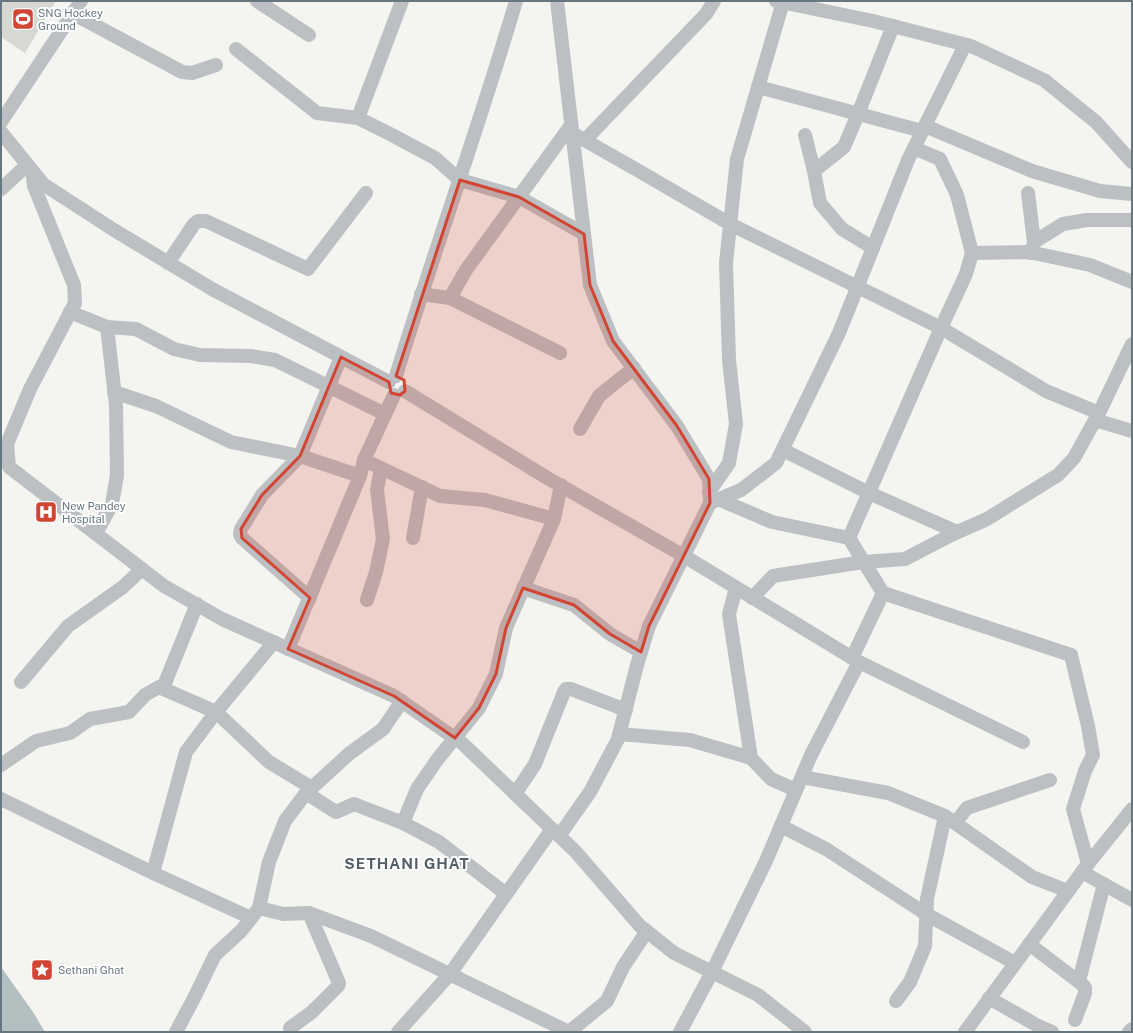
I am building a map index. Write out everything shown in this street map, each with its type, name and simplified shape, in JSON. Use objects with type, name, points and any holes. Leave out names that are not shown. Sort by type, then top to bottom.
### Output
[{"type":"street","points":[[1,122],[81,1]]},
{"type":"street","points":[[257,1],[309,36]]},
{"type":"street","points":[[358,118],[402,1]]},
{"type":"street","points":[[392,379],[493,80],[516,1]]},
{"type":"street","points":[[557,1],[576,133],[584,234],[590,285],[613,341],[677,426],[708,479],[712,498]]},
{"type":"street","points":[[450,298],[466,270],[519,197],[576,133],[706,14],[714,1]]},
{"type":"street","points":[[398,1032],[450,974],[506,894],[590,792],[620,734],[649,626],[729,463],[736,424],[729,360],[726,264],[737,159],[758,87],[780,2],[893,26],[965,45],[1044,80],[1096,122],[1132,162]]},
{"type":"street","points":[[72,13],[182,72],[192,73],[216,65]]},
{"type":"street","points":[[814,171],[844,147],[893,26]]},
{"type":"street","points":[[712,498],[741,490],[776,463],[839,333],[923,128],[965,45]]},
{"type":"street","points":[[236,49],[317,113],[358,118],[435,158],[460,180],[519,197],[584,234]]},
{"type":"street","points":[[758,87],[858,114],[923,128],[1032,171],[1100,191],[1132,194]]},
{"type":"street","points":[[1,132],[43,184],[114,230],[212,289],[340,357],[392,379],[404,380],[407,386],[399,393],[385,414],[364,460],[360,476],[288,649]]},
{"type":"street","points":[[576,133],[730,224],[941,328],[1046,391],[1097,417],[1132,431]]},
{"type":"street","points":[[805,135],[820,203],[842,229],[873,248]]},
{"type":"street","points":[[849,538],[966,274],[972,253],[957,195],[940,159],[914,148]]},
{"type":"street","points":[[1,189],[29,168]]},
{"type":"street","points":[[29,168],[34,186],[74,286],[75,303],[30,389],[7,444],[3,459],[8,467],[164,586],[222,619],[394,696],[455,738],[575,851],[640,926],[674,954],[758,995],[805,1032]]},
{"type":"street","points":[[168,263],[194,224],[198,221],[206,221],[308,269],[366,193]]},
{"type":"street","points":[[1028,193],[1033,247]]},
{"type":"street","points":[[1033,247],[1063,224],[1086,220],[1132,220]]},
{"type":"street","points":[[972,253],[1033,247],[1090,264],[1132,282]]},
{"type":"street","points":[[421,294],[450,298],[560,353]]},
{"type":"street","points":[[70,312],[107,327],[136,329],[174,349],[200,355],[251,356],[275,360],[385,414]]},
{"type":"street","points":[[96,533],[112,504],[117,475],[116,405],[107,327]]},
{"type":"street","points":[[752,598],[773,576],[863,562],[905,559],[987,519],[1058,475],[1074,458],[1097,417],[1125,373],[1132,344]]},
{"type":"street","points":[[310,598],[242,538],[240,534],[241,529],[262,495],[300,456],[340,357]]},
{"type":"street","points":[[580,429],[604,391],[634,368]]},
{"type":"street","points":[[114,392],[156,406],[230,442],[300,456],[360,476]]},
{"type":"street","points":[[399,393],[684,556],[856,660],[1023,742]]},
{"type":"street","points":[[783,450],[869,493],[958,532]]},
{"type":"street","points":[[364,460],[440,496],[485,500],[554,519]]},
{"type":"street","points":[[367,600],[376,572],[383,539],[377,490],[381,468]]},
{"type":"street","points":[[403,823],[417,789],[437,760],[479,708],[496,674],[506,628],[554,519],[561,485]]},
{"type":"street","points":[[413,538],[422,488]]},
{"type":"street","points":[[712,498],[772,522],[849,538],[883,593],[1071,655],[1088,726],[1093,755],[1085,771],[1073,809],[1085,868],[1104,884],[1132,900]]},
{"type":"street","points":[[21,682],[68,626],[123,587],[142,569]]},
{"type":"street","points":[[523,588],[574,605],[610,634],[641,652]]},
{"type":"street","points":[[736,588],[729,614],[751,758]]},
{"type":"street","points":[[680,1032],[712,972],[766,861],[811,755],[856,660],[883,593]]},
{"type":"street","points":[[163,688],[197,604]]},
{"type":"street","points":[[153,873],[186,752],[216,712],[274,642]]},
{"type":"street","points":[[1,765],[36,741],[70,733],[90,719],[129,712],[145,695],[159,687],[163,688],[216,712],[269,762],[336,812],[354,804],[403,823],[439,842],[506,894]]},
{"type":"street","points":[[515,794],[535,764],[566,689],[571,689],[626,710]]},
{"type":"street","points":[[176,1032],[214,955],[241,931],[255,913],[268,862],[284,821],[309,791],[350,753],[383,729],[402,701]]},
{"type":"street","points":[[620,734],[690,740],[751,758],[771,779],[799,784],[856,787],[888,793],[950,820],[1032,877],[1068,892]]},
{"type":"street","points":[[896,1001],[910,982],[925,946],[927,899],[950,820],[967,808],[1050,780]]},
{"type":"street","points":[[856,787],[892,784]]},
{"type":"street","points":[[1,799],[153,873],[255,913],[309,913],[371,936],[569,1032],[607,1001],[623,967],[647,931]]},
{"type":"street","points":[[964,1032],[1085,868],[1132,809]]},
{"type":"street","points":[[781,826],[826,849],[926,914],[1015,964]]},
{"type":"street","points":[[1079,982],[1104,884]]},
{"type":"street","points":[[290,1028],[312,1012],[339,983],[309,913]]},
{"type":"street","points":[[1029,944],[1085,988],[1085,993],[1075,1020]]},
{"type":"street","points":[[989,998],[1038,1026],[1052,1032]]},
{"type":"street","points":[[1129,1032],[1132,1029]]},
{"type":"highlighted area","points":[[460,180],[519,197],[584,234],[590,285],[613,341],[677,426],[709,479],[710,503],[649,626],[641,652],[610,634],[574,605],[523,588],[506,628],[496,674],[479,708],[455,738],[394,696],[288,649],[310,598],[242,538],[241,529],[262,495],[300,456],[341,357],[389,382],[391,393],[400,395],[405,391],[404,380],[396,376]]},
{"type":"shaded area","name":"SNG Hockey Ground","points":[[1,1],[56,1],[25,53],[1,37]]},
{"type":"shaded area","points":[[1,967],[33,1012],[45,1032],[1,1032]]},
{"type":"place","name":"SNG Hockey Ground","points":[[23,19]]},
{"type":"place","name":"New Pandey Hospital","points":[[46,512]]},
{"type":"place","name":"Sethani Ghat","points":[[42,970]]},
{"type":"district","name":"SETHANI GHAT","points":[[407,864]]}]
